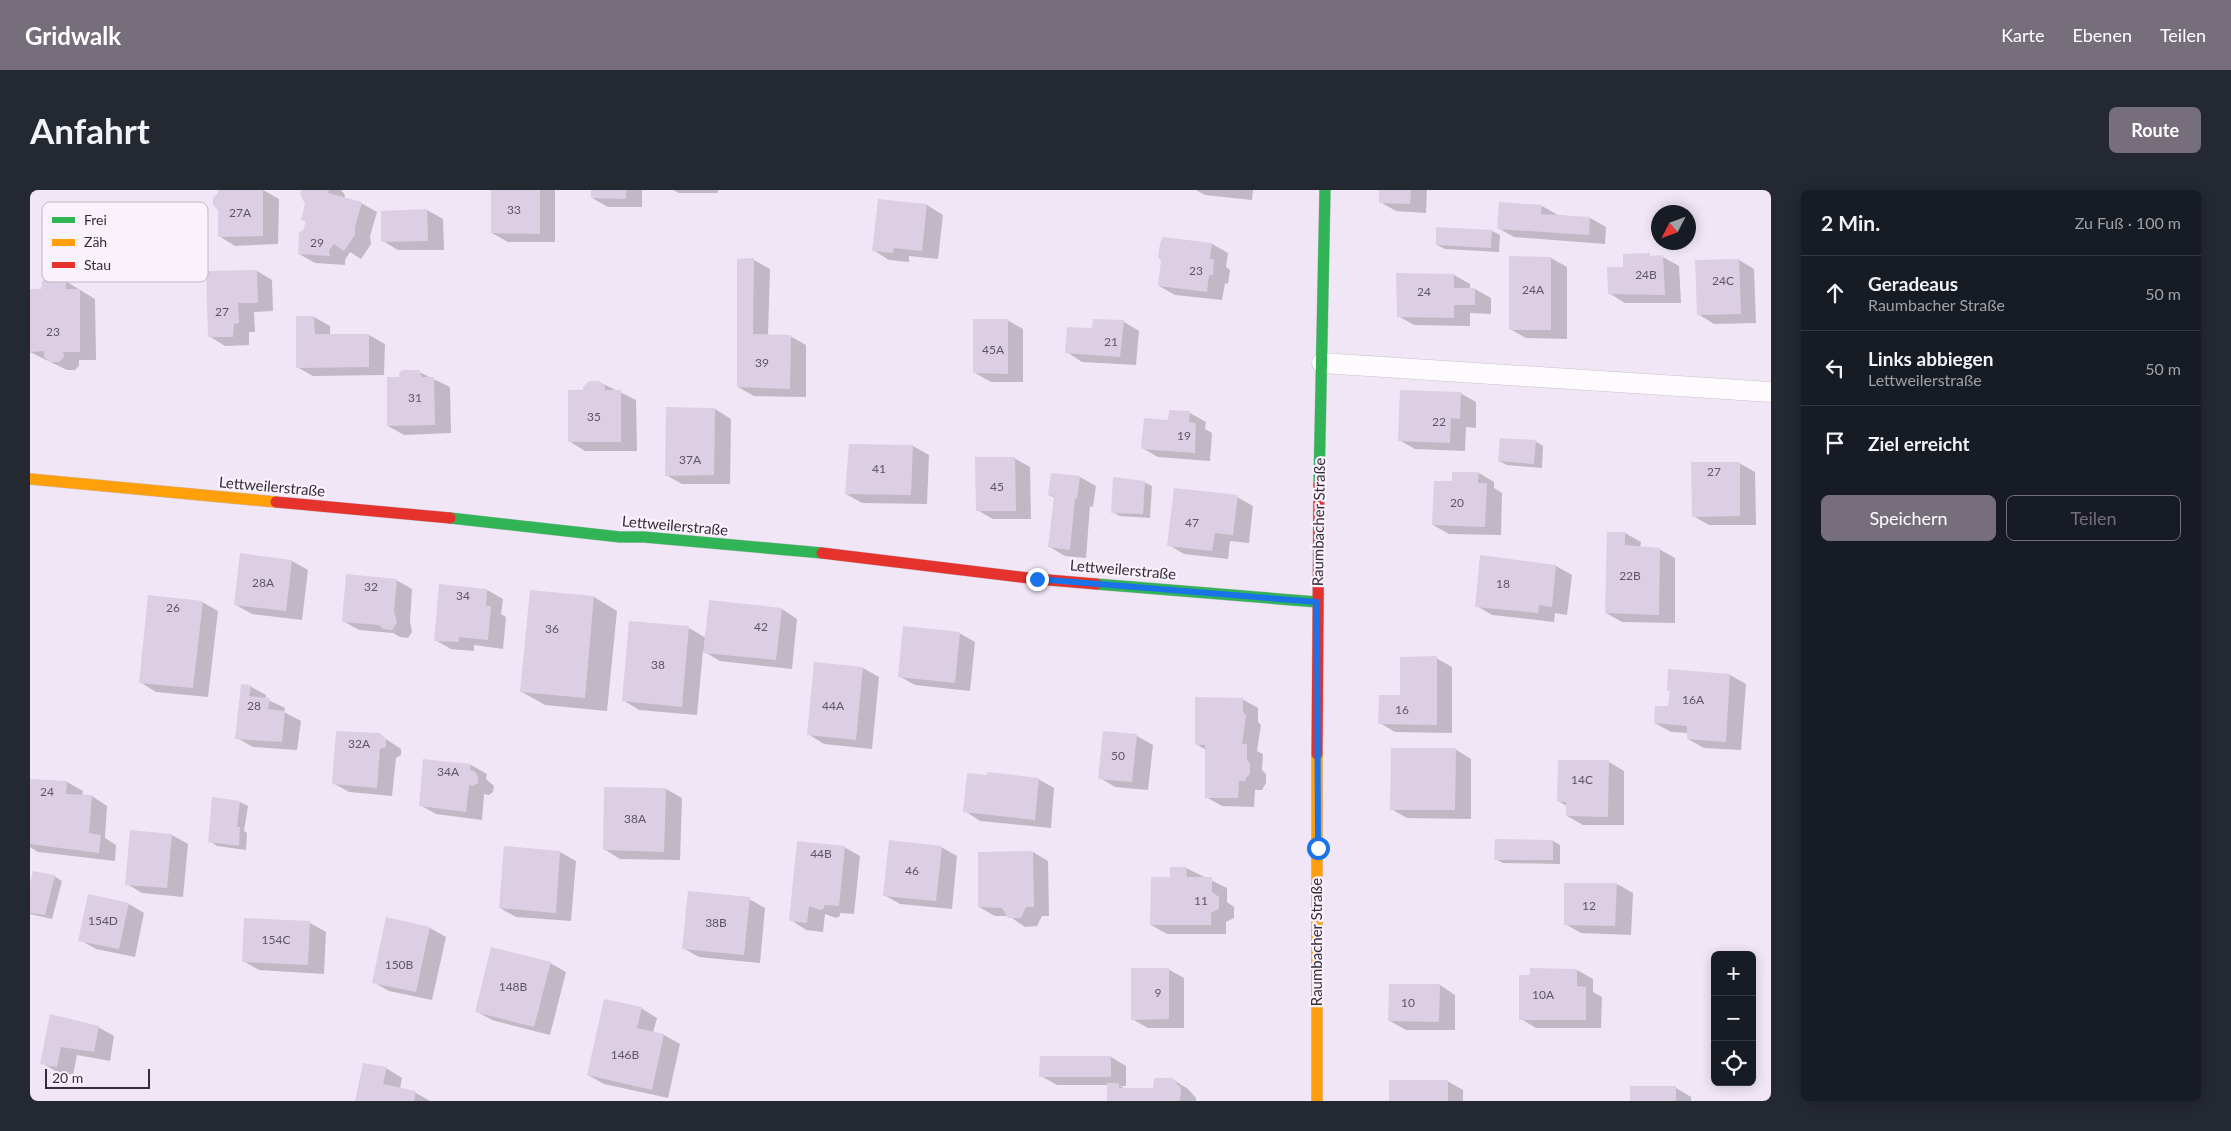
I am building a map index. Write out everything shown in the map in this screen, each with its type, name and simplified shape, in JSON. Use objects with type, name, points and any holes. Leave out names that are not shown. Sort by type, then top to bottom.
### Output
[{"type":"street","name":"Raumbacher Straße","points":[[1317,1101],[1317,602],[1325,190]]},
{"type":"street","name":"Lettweilerstraße","points":[[30,479],[448,518],[620,537],[644,537],[813,552],[1037,579],[1317,602]]},
{"type":"lane","points":[[1322,363],[1771,392]]},
{"type":"building","points":[[218,190],[263,190],[263,236],[218,237],[218,210],[213,205],[213,198],[218,193]]},
{"type":"building","points":[[301,190],[329,190],[328,193],[362,202],[355,227],[355,235],[344,251],[334,244],[329,250],[330,256],[298,254],[299,232],[303,231],[306,221],[301,220],[305,204],[300,194]]},
{"type":"building","points":[[491,190],[540,190],[540,234],[491,233]]},
{"type":"building","points":[[591,190],[626,190],[626,199],[591,198]]},
{"type":"building","points":[[1379,190],[1411,190],[1410,204],[1379,203]]},
{"type":"building","points":[[878,199],[927,204],[922,251],[894,248],[893,253],[872,251]]},
{"type":"building","points":[[1499,202],[1542,205],[1541,214],[1590,217],[1589,235],[1497,229]]},
{"type":"building","points":[[427,209],[428,241],[381,242],[381,211]]},
{"type":"building","points":[[1436,227],[1492,230],[1491,248],[1436,245]]},
{"type":"building","points":[[1163,237],[1212,243],[1210,259],[1214,259],[1213,275],[1209,275],[1207,292],[1158,286],[1161,260],[1158,257]]},
{"type":"building","points":[[1650,253],[1650,256],[1663,255],[1665,295],[1608,294],[1607,267],[1623,267],[1623,254]]},
{"type":"building","points":[[1509,256],[1551,257],[1551,330],[1509,330]]},
{"type":"building","points":[[754,258],[753,334],[791,335],[790,389],[737,387],[737,259]]},
{"type":"building","points":[[1739,259],[1741,314],[1697,315],[1695,260]]},
{"type":"building","points":[[257,270],[258,303],[238,303],[239,323],[234,324],[233,337],[208,337],[206,282],[208,282],[208,271]]},
{"type":"building","points":[[1396,273],[1454,274],[1454,288],[1475,288],[1475,305],[1454,305],[1454,318],[1397,317]]},
{"type":"building","points":[[42,281],[66,282],[66,289],[80,289],[80,352],[63,352],[64,357],[59,362],[50,362],[44,357],[44,351],[30,352],[30,289],[41,289]]},
{"type":"building","points":[[296,316],[314,316],[315,334],[369,334],[369,367],[296,368]]},
{"type":"building","points":[[973,319],[1008,319],[1008,374],[973,373]]},
{"type":"building","points":[[1093,319],[1124,320],[1120,357],[1065,353],[1067,327],[1092,328]]},
{"type":"building","points":[[403,370],[419,370],[422,377],[434,377],[435,425],[387,426],[387,377],[399,377],[399,373]]},
{"type":"building","points":[[589,381],[599,381],[605,386],[605,390],[621,390],[621,442],[568,442],[568,390],[583,390],[583,387]]},
{"type":"building","points":[[1400,390],[1461,392],[1460,419],[1451,418],[1450,443],[1398,441]]},
{"type":"building","points":[[666,407],[715,408],[714,475],[665,476]]},
{"type":"building","points":[[1169,410],[1190,411],[1189,422],[1196,423],[1195,453],[1141,449],[1144,418],[1168,420]]},
{"type":"building","points":[[1500,438],[1536,440],[1534,464],[1498,461]]},
{"type":"building","points":[[849,444],[913,445],[911,495],[845,494]]},
{"type":"building","points":[[975,457],[1015,457],[1016,511],[976,511]]},
{"type":"building","points":[[1691,462],[1740,462],[1740,516],[1692,517]]},
{"type":"building","points":[[1452,472],[1479,472],[1478,483],[1487,483],[1485,527],[1432,525],[1434,481],[1452,481]]},
{"type":"building","points":[[1051,473],[1080,476],[1077,499],[1075,498],[1070,550],[1048,547],[1054,496],[1048,495]]},
{"type":"building","points":[[1113,477],[1145,481],[1143,514],[1111,513]]},
{"type":"building","points":[[1174,488],[1238,495],[1233,535],[1215,533],[1212,551],[1167,546]]},
{"type":"building","points":[[1607,532],[1625,532],[1625,545],[1660,548],[1659,615],[1605,613]]},
{"type":"building","points":[[240,553],[292,560],[286,611],[234,605]]},
{"type":"building","points":[[1480,555],[1556,565],[1552,607],[1539,605],[1538,613],[1475,607]]},
{"type":"building","points":[[346,574],[397,579],[394,611],[397,623],[392,630],[383,629],[379,625],[342,622]]},
{"type":"building","points":[[439,584],[487,589],[486,606],[491,606],[488,640],[459,637],[459,642],[434,641]]},
{"type":"building","points":[[530,590],[594,596],[585,698],[520,692]]},
{"type":"building","points":[[148,595],[203,601],[193,688],[139,683]]},
{"type":"building","points":[[709,600],[782,608],[776,660],[703,653]]},
{"type":"building","points":[[629,621],[689,626],[682,707],[622,701]]},
{"type":"building","points":[[903,626],[960,632],[955,683],[898,677]]},
{"type":"building","points":[[1437,656],[1437,725],[1378,724],[1379,695],[1400,695],[1400,657]]},
{"type":"building","points":[[814,662],[863,667],[856,740],[807,735]]},
{"type":"building","points":[[1668,669],[1730,674],[1726,742],[1687,739],[1687,726],[1654,723],[1655,706],[1668,706],[1670,691],[1667,691]]},
{"type":"building","points":[[241,684],[251,685],[249,696],[270,698],[268,709],[285,711],[282,742],[235,739]]},
{"type":"building","points":[[1195,697],[1243,698],[1243,712],[1246,715],[1242,744],[1247,744],[1247,760],[1250,764],[1250,774],[1246,781],[1239,781],[1238,798],[1205,798],[1205,745],[1195,745]]},
{"type":"building","points":[[336,731],[380,733],[386,739],[386,747],[380,749],[377,788],[332,784]]},
{"type":"building","points":[[1103,731],[1137,734],[1132,782],[1098,779]]},
{"type":"building","points":[[1391,748],[1456,748],[1455,810],[1390,810]]},
{"type":"building","points":[[423,759],[471,764],[470,770],[474,771],[478,776],[478,783],[473,786],[469,785],[466,812],[419,806]]},
{"type":"building","points":[[1558,760],[1609,760],[1608,817],[1566,816],[1566,802],[1557,802]]},
{"type":"building","points":[[987,772],[1039,778],[1035,820],[963,812],[967,773],[987,775]]},
{"type":"building","points":[[30,779],[67,781],[66,794],[92,795],[89,833],[101,835],[99,853],[30,844]]},
{"type":"building","points":[[604,787],[666,788],[664,852],[603,850]]},
{"type":"building","points":[[212,797],[240,801],[237,827],[240,827],[239,846],[208,842]]},
{"type":"building","points":[[130,830],[172,834],[167,888],[125,885]]},
{"type":"building","points":[[1495,839],[1553,840],[1553,860],[1494,860]]},
{"type":"building","points":[[889,840],[942,846],[936,901],[883,896]]},
{"type":"building","points":[[797,841],[845,846],[839,906],[824,905],[824,908],[820,910],[809,906],[807,923],[789,921]]},
{"type":"building","points":[[504,846],[560,851],[556,913],[499,908]]},
{"type":"building","points":[[1033,851],[1034,907],[1026,907],[1021,918],[1008,918],[1002,908],[978,907],[978,852]]},
{"type":"building","points":[[1170,867],[1186,867],[1187,877],[1212,877],[1212,892],[1219,897],[1219,909],[1211,913],[1211,925],[1150,925],[1151,877],[1170,877]]},
{"type":"building","points":[[33,871],[55,875],[45,915],[30,913],[30,883]]},
{"type":"building","points":[[1564,883],[1617,883],[1615,926],[1564,925]]},
{"type":"building","points":[[688,891],[750,897],[744,955],[682,949]]},
{"type":"building","points":[[88,894],[129,903],[119,949],[78,941]]},
{"type":"building","points":[[386,917],[430,927],[416,992],[372,983]]},
{"type":"building","points":[[244,918],[310,921],[308,965],[242,962]]},
{"type":"building","points":[[491,947],[551,962],[534,1027],[475,1012]]},
{"type":"building","points":[[1131,968],[1169,968],[1169,1019],[1131,1020]]},
{"type":"building","points":[[1530,968],[1577,969],[1577,986],[1586,987],[1586,1020],[1519,1020],[1519,975],[1530,975]]},
{"type":"building","points":[[1389,984],[1440,984],[1439,1022],[1388,1021]]},
{"type":"building","points":[[604,999],[642,1007],[637,1028],[664,1034],[652,1090],[587,1075]]},
{"type":"building","points":[[50,1014],[99,1026],[94,1052],[61,1047],[57,1067],[40,1064]]},
{"type":"building","points":[[1040,1056],[1111,1056],[1111,1077],[1039,1077]]},
{"type":"building","points":[[363,1063],[387,1067],[383,1084],[416,1091],[414,1101],[355,1101]]},
{"type":"building","points":[[1154,1078],[1172,1078],[1181,1088],[1180,1101],[1107,1101],[1107,1083],[1119,1083],[1119,1088],[1153,1088]]},
{"type":"building","points":[[1389,1080],[1448,1080],[1448,1101],[1389,1101]]},
{"type":"building","points":[[1630,1086],[1676,1086],[1676,1101],[1630,1101]]},
{"type":"traffic: fast","points":[[1319,485],[1325,190]]},
{"type":"traffic: fast","points":[[450,518],[620,537],[644,537],[822,553]]},
{"type":"traffic: fast","points":[[1096,584],[1317,602]]},
{"type":"traffic: slow","points":[[30,479],[276,502]]},
{"type":"traffic: slow","points":[[1317,754],[1317,1101]]},
{"type":"traffic: jam","points":[[1317,754],[1319,485]]},
{"type":"traffic: jam","points":[[276,502],[450,518]]},
{"type":"traffic: jam","points":[[822,553],[1037,579],[1096,584]]},
{"type":"route","points":[[1037,579],[1317,602],[1318,848]]}]
